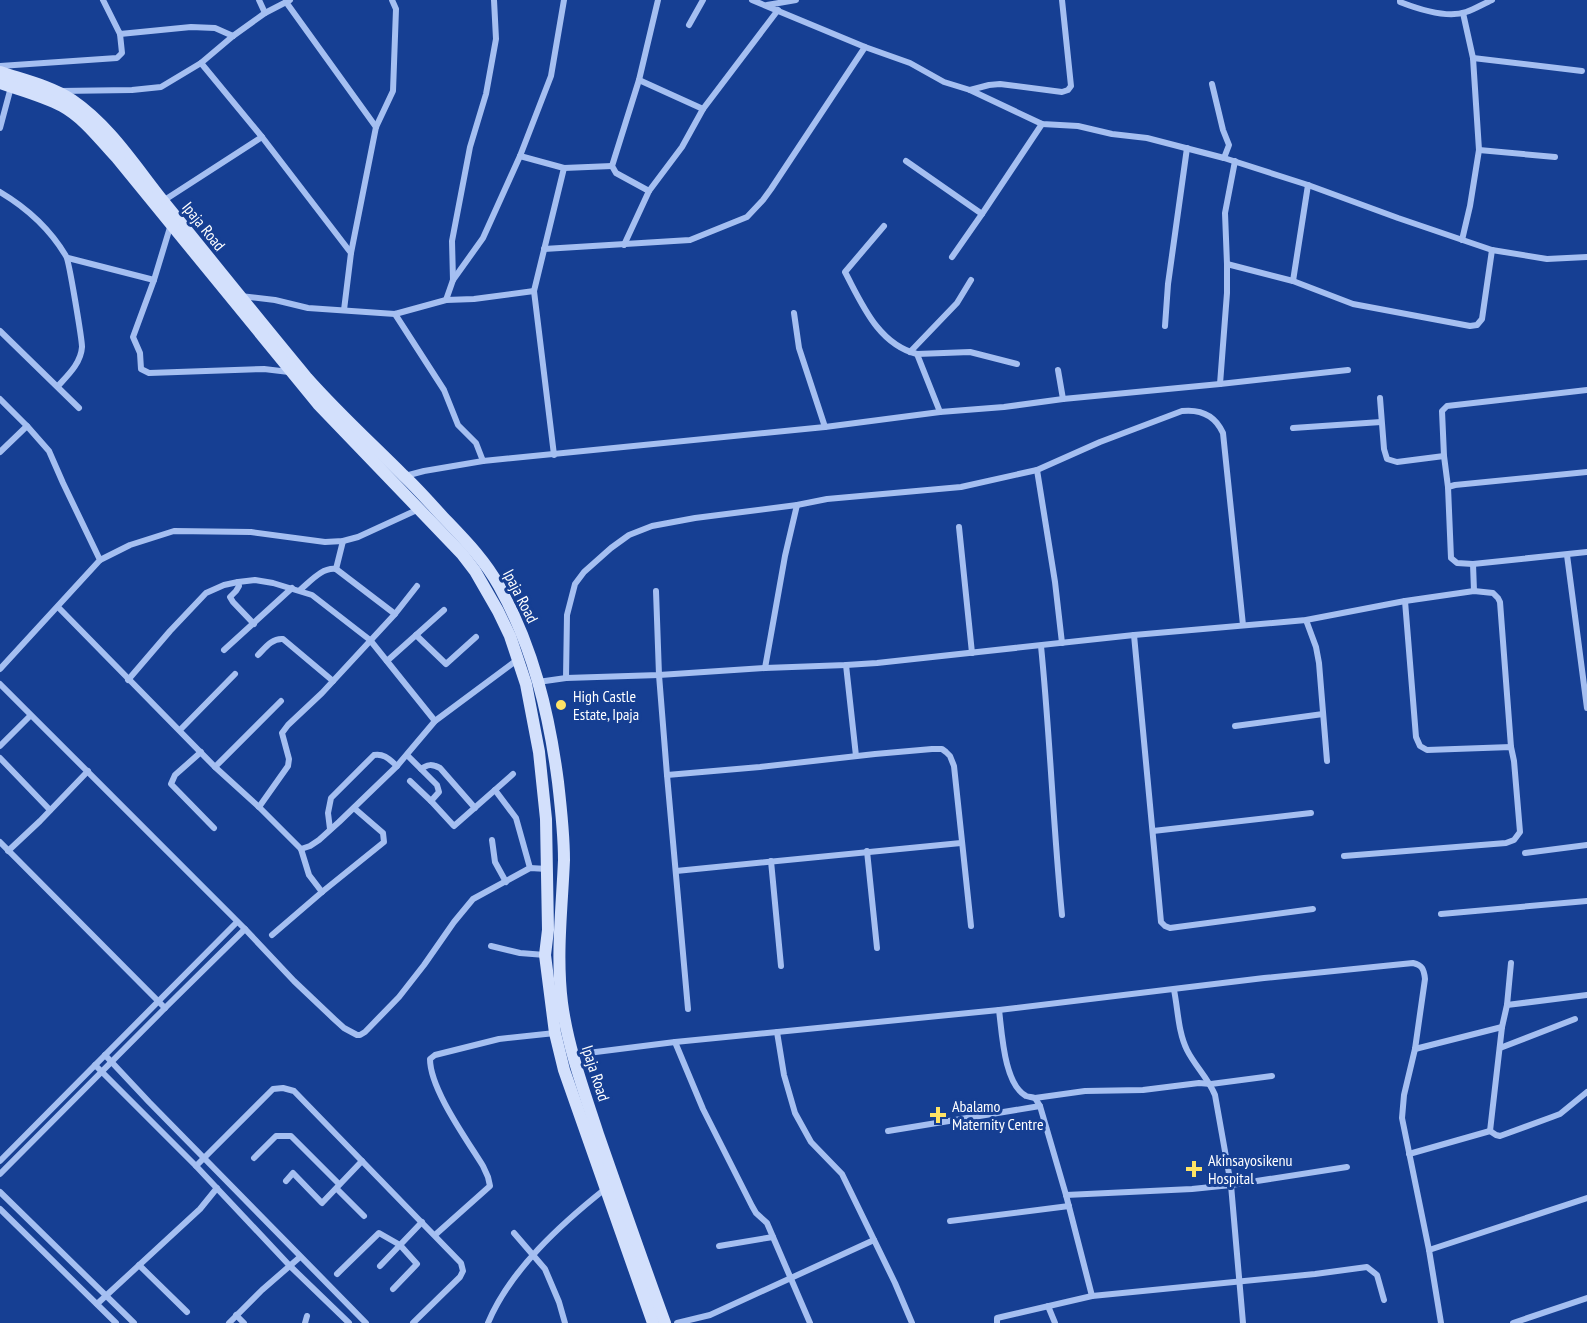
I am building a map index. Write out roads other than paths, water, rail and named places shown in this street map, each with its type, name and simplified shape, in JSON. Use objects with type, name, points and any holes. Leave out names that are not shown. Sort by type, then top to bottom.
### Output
[{"type":"main road","name":"Ipaja Road","points":[[0,72],[70,99],[102,126],[127,153],[163,201],[172,220],[194,252],[290,372],[318,404],[473,549],[499,585],[531,655],[552,739],[561,805],[564,858],[560,976],[563,1011],[572,1055],[665,1323]]},
{"type":"main road","name":"Ipaja Road","points":[[6,85],[56,103],[93,132],[240,296],[329,403],[405,476],[475,571],[498,611],[510,636],[526,684],[538,752],[546,819],[548,930],[545,955],[555,1033],[562,1065],[652,1323]]},
{"type":"street","points":[[0,66],[117,58],[122,53],[120,34],[102,0]]},
{"type":"street","points":[[259,0],[265,13]]},
{"type":"street","points":[[344,310],[351,253],[375,127],[393,91],[396,9],[392,0]]},
{"type":"street","points":[[453,280],[452,241],[470,147],[486,94],[496,39],[494,0]]},
{"type":"street","points":[[446,300],[453,280],[483,238],[520,156],[551,76],[564,0]]},
{"type":"street","points":[[612,166],[639,80],[657,0]]},
{"type":"street","points":[[689,25],[703,0]]},
{"type":"street","points":[[752,0],[865,47],[910,63],[944,82],[970,90],[1042,124],[1078,126],[1112,134],[1147,138],[1224,158],[1492,250],[1547,259],[1587,257]]},
{"type":"street","points":[[765,6],[796,0]]},
{"type":"street","points":[[970,90],[1000,84],[1062,92],[1068,90],[1071,86],[1062,0]]},
{"type":"street","points":[[1400,0],[1415,8],[1439,14],[1463,13],[1492,0]]},
{"type":"street","points":[[54,91],[132,90],[161,87],[201,63],[265,13],[288,1],[375,127]]},
{"type":"street","points":[[624,244],[649,191],[682,147],[703,109],[778,10]]},
{"type":"street","points":[[1462,240],[1479,150],[1473,58],[1463,13]]},
{"type":"street","points":[[120,34],[207,27],[233,36]]},
{"type":"street","points":[[544,249],[690,240],[747,217],[771,189],[865,47]]},
{"type":"street","points":[[1473,58],[1582,71]]},
{"type":"street","points":[[201,63],[262,137],[351,253]]},
{"type":"street","points":[[639,80],[703,109]]},
{"type":"street","points":[[1212,84],[1229,145],[1224,158]]},
{"type":"street","points":[[0,128],[6,85]]},
{"type":"street","points":[[952,257],[1042,124]]},
{"type":"street","points":[[163,201],[262,137]]},
{"type":"street","points":[[1165,326],[1168,284],[1187,148]]},
{"type":"street","points":[[1479,150],[1555,158]]},
{"type":"street","points":[[520,156],[564,168],[612,166]]},
{"type":"street","points":[[906,161],[982,214]]},
{"type":"street","points":[[1220,384],[1227,264],[1225,213],[1234,161]]},
{"type":"street","points":[[612,166],[616,172],[649,191]]},
{"type":"street","points":[[554,455],[534,291],[564,168]]},
{"type":"street","points":[[1293,281],[1308,185]]},
{"type":"street","points":[[0,192],[32,214],[68,258],[82,347],[76,366],[58,386]]},
{"type":"street","points":[[172,220],[154,280],[133,337],[140,353],[141,369],[149,373],[264,369],[290,372]]},
{"type":"street","points":[[884,226],[845,272],[866,312],[888,340],[913,353],[970,352],[1017,364]]},
{"type":"street","points":[[1227,264],[1293,281],[1353,304],[1470,326],[1477,325],[1482,319],[1492,250]]},
{"type":"street","points":[[68,258],[154,280]]},
{"type":"street","points":[[913,353],[957,303],[971,280]]},
{"type":"street","points":[[240,296],[275,300],[308,308],[394,314],[446,300],[474,299],[534,291]]},
{"type":"street","points":[[794,313],[799,348],[825,427]]},
{"type":"street","points":[[394,314],[444,390],[458,425],[477,443],[483,462]]},
{"type":"street","points":[[0,331],[79,408]]},
{"type":"street","points":[[913,353],[940,412]]},
{"type":"street","points":[[1059,370],[1063,399]]},
{"type":"street","points":[[405,476],[483,462],[1348,370]]},
{"type":"street","points":[[1587,390],[1447,405],[1442,411],[1451,558],[1457,562],[1473,564],[1587,552]]},
{"type":"street","points":[[1380,398],[1384,449],[1390,460],[1397,462],[1444,456]]},
{"type":"street","points":[[0,399],[49,451],[100,560]]},
{"type":"street","points":[[566,678],[567,615],[575,584],[584,572],[611,548],[629,536],[652,526],[827,500],[961,488],[1037,470],[1100,442],[1182,411],[1192,410],[1213,418],[1223,433],[1243,625]]},
{"type":"street","points":[[1293,428],[1381,422]]},
{"type":"street","points":[[0,452],[27,426]]},
{"type":"street","points":[[1037,470],[1062,643]]},
{"type":"street","points":[[1448,487],[1587,472]]},
{"type":"street","points":[[765,668],[785,556],[797,505]]},
{"type":"street","points":[[0,669],[100,560],[130,545],[174,531],[250,531],[325,542],[343,541],[358,537],[425,506]]},
{"type":"street","points":[[960,527],[972,653]]},
{"type":"street","points":[[336,569],[343,541]]},
{"type":"street","points":[[1567,555],[1587,708]]},
{"type":"street","points":[[1473,564],[1474,591]]},
{"type":"street","points":[[300,590],[325,570],[336,569],[395,614]]},
{"type":"street","points":[[128,680],[206,593],[224,585],[255,580],[312,595],[370,640],[435,721]]},
{"type":"street","points":[[238,582],[239,586],[230,597],[254,624]]},
{"type":"street","points":[[259,807],[288,766],[289,759],[282,733],[395,614],[417,586]]},
{"type":"street","points":[[224,650],[292,588]]},
{"type":"street","points":[[656,591],[659,675],[688,1009]]},
{"type":"street","points":[[526,684],[566,678],[846,665],[1134,635],[1306,620],[1474,591],[1493,593],[1500,602],[1520,832],[1514,840],[1506,843],[1344,856]]},
{"type":"street","points":[[1406,602],[1416,737],[1420,746],[1427,750],[1511,747]]},
{"type":"street","points":[[58,608],[215,767],[301,849],[309,875],[322,892]]},
{"type":"street","points":[[387,661],[444,610]]},
{"type":"street","points":[[1306,620],[1316,646],[1319,663],[1327,761]]},
{"type":"street","points":[[416,635],[446,664],[476,637]]},
{"type":"street","points":[[1134,635],[1161,922],[1165,927],[1170,928],[1313,909]]},
{"type":"street","points":[[258,655],[273,641],[283,639],[333,681]]},
{"type":"street","points":[[1041,646],[1062,915]]},
{"type":"street","points":[[301,849],[319,840],[354,808],[397,766],[435,721],[518,660]]},
{"type":"street","points":[[846,665],[856,756]]},
{"type":"street","points":[[180,730],[235,674]]},
{"type":"street","points":[[0,684],[294,981],[344,1028],[360,1035],[399,997],[473,899],[530,868],[547,869]]},
{"type":"street","points":[[215,767],[281,701]]},
{"type":"street","points":[[1235,726],[1323,714]]},
{"type":"street","points":[[0,746],[30,716]]},
{"type":"street","points":[[667,775],[942,749],[953,761],[954,766],[971,926]]},
{"type":"street","points":[[201,752],[175,775],[171,784],[214,828]]},
{"type":"street","points":[[330,829],[328,813],[331,798],[374,755],[387,757],[397,766]]},
{"type":"street","points":[[407,755],[437,785],[440,792],[431,801]]},
{"type":"street","points":[[0,758],[50,810]]},
{"type":"street","points":[[421,769],[434,764],[440,768],[475,808]]},
{"type":"street","points":[[9,851],[88,771]]},
{"type":"street","points":[[410,781],[454,826],[513,774]]},
{"type":"street","points":[[495,790],[516,818],[530,868]]},
{"type":"street","points":[[272,935],[384,842],[383,833],[354,808]]},
{"type":"street","points":[[1154,831],[1311,813]]},
{"type":"street","points":[[492,840],[495,862],[506,882]]},
{"type":"street","points":[[0,843],[165,1008]]},
{"type":"street","points":[[676,871],[961,843]]},
{"type":"street","points":[[1525,853],[1587,845]]},
{"type":"street","points":[[867,851],[877,948]]},
{"type":"street","points":[[771,861],[781,966]]},
{"type":"street","points":[[1441,915],[1587,901]]},
{"type":"street","points":[[0,1161],[237,921]]},
{"type":"street","points":[[0,1174],[245,929]]},
{"type":"street","points":[[491,946],[520,953],[545,955]]},
{"type":"street","points":[[1490,1131],[1511,963]]},
{"type":"street","points":[[572,1055],[864,1022],[999,1010],[1357,968],[1420,964],[1424,970],[1425,979],[1402,1118],[1429,1250],[1441,1323]]},
{"type":"street","points":[[1174,990],[1182,1037],[1215,1095],[1230,1185],[1243,1323]]},
{"type":"street","points":[[1507,1005],[1587,995]]},
{"type":"street","points":[[999,1010],[1010,1076],[1025,1095],[1035,1098],[1085,1091],[1210,1084],[1272,1076]]},
{"type":"street","points":[[1500,1048],[1575,1019]]},
{"type":"street","points":[[1415,1049],[1502,1027]]},
{"type":"street","points":[[777,1032],[784,1076],[795,1113],[811,1142],[842,1174],[912,1323]]},
{"type":"street","points":[[435,1235],[490,1186],[483,1166],[442,1096],[430,1068],[430,1059],[435,1055],[499,1039],[555,1033]]},
{"type":"street","points":[[675,1042],[703,1109],[747,1197],[756,1213],[767,1223],[810,1323]]},
{"type":"street","points":[[105,1055],[366,1323]]},
{"type":"street","points":[[95,1065],[196,1166],[290,1266],[349,1323]]},
{"type":"street","points":[[196,1166],[273,1089],[283,1088],[294,1091],[461,1263],[463,1271],[460,1277],[413,1323]]},
{"type":"street","points":[[1409,1154],[1490,1131],[1500,1136],[1560,1114],[1587,1092]]},
{"type":"street","points":[[1035,1098],[1040,1106],[1066,1195],[1092,1296]]},
{"type":"street","points":[[888,1131],[1040,1106]]},
{"type":"street","points":[[254,1158],[276,1136],[291,1136],[364,1216]]},
{"type":"street","points":[[286,1181],[293,1173],[322,1203],[362,1161]]},
{"type":"street","points":[[1066,1195],[1192,1189],[1347,1167]]},
{"type":"street","points":[[97,1304],[200,1209],[217,1188]]},
{"type":"street","points":[[488,1323],[511,1283],[534,1255],[566,1221],[605,1189]]},
{"type":"street","points":[[0,1192],[134,1323]]},
{"type":"street","points":[[1429,1250],[1587,1198]]},
{"type":"street","points":[[951,1221],[1069,1206]]},
{"type":"street","points":[[0,1209],[116,1323]]},
{"type":"street","points":[[380,1266],[422,1222]]},
{"type":"street","points":[[337,1274],[379,1233],[400,1245],[417,1264],[393,1289]]},
{"type":"street","points":[[514,1233],[545,1269],[565,1323]]},
{"type":"street","points":[[719,1246],[773,1237]]},
{"type":"street","points":[[677,1323],[710,1315],[874,1240]]},
{"type":"street","points":[[229,1323],[300,1257]]},
{"type":"street","points":[[139,1265],[187,1312]]},
{"type":"street","points":[[997,1323],[997,1318],[1092,1296],[1366,1267],[1377,1275],[1384,1300]]},
{"type":"street","points":[[1517,1322],[1587,1298]]},
{"type":"street","points":[[1048,1306],[1055,1323]]},
{"type":"street","points":[[236,1316],[244,1323]]},
{"type":"place","name":"High Castle Estate, Ipaja","points":[[561,705]]},
{"type":"place","name":"Abalamo Maternity Centre","points":[[938,1115]]},
{"type":"place","name":"Akinsayosikenu Hospital","points":[[1194,1169]]}]
